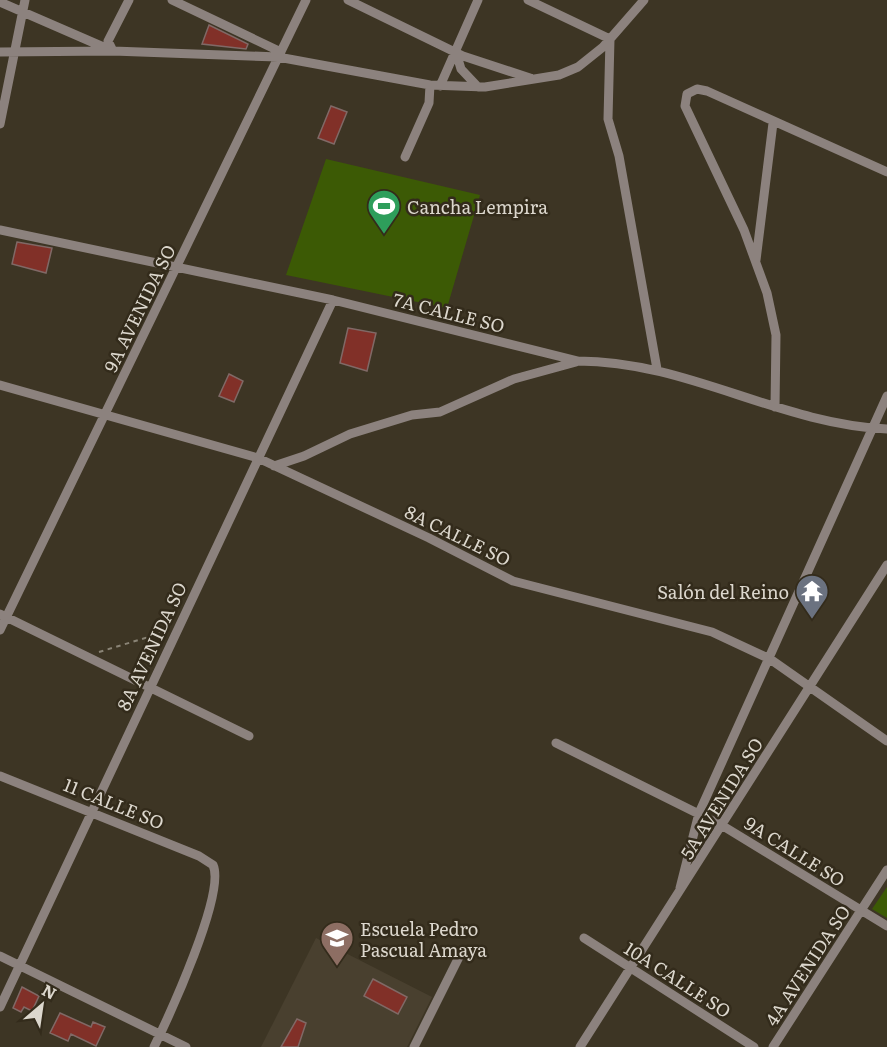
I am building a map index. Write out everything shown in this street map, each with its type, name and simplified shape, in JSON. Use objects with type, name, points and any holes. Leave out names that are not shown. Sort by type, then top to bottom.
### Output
[{"type":"street","points":[[0,124],[25,0]]},
{"type":"street","points":[[112,51],[108,41],[129,0]]},
{"type":"street","points":[[172,0],[280,55]]},
{"type":"street","name":"9A AVENIDA SO","points":[[0,630],[3,615],[106,414],[306,0]]},
{"type":"street","points":[[348,0],[456,51],[535,80]]},
{"type":"street","points":[[405,156],[435,86],[456,51],[478,0]]},
{"type":"street","points":[[528,0],[610,39]]},
{"type":"street","points":[[0,52],[112,51],[280,55],[435,86],[478,87],[535,80],[578,68],[610,39],[644,0]]},
{"type":"street","points":[[0,2],[112,51]]},
{"type":"street","points":[[610,39],[608,119],[619,156],[657,369]]},
{"type":"street","points":[[456,51],[461,69],[478,87]]},
{"type":"street","points":[[775,407],[776,335],[767,293],[703,139],[685,106],[687,94],[698,89],[707,91],[773,123],[887,172]]},
{"type":"street","points":[[756,262],[773,123]]},
{"type":"street","name":"7A CALLE SO","points":[[0,230],[333,300],[578,361],[609,361],[657,369],[775,407],[838,424],[887,429]]},
{"type":"street","name":"8A AVENIDA SO","points":[[0,1007],[333,300]]},
{"type":"street","points":[[274,466],[304,456],[350,434],[412,415],[440,412],[514,379],[578,361]]},
{"type":"street","name":"8A CALLE SO","points":[[0,385],[258,458],[429,538],[513,581],[712,632],[770,659],[887,741]]},
{"type":"street","points":[[678,896],[699,813],[887,396]]},
{"type":"street","name":"5A AVENIDA SO","points":[[580,1047],[723,826],[887,565]]},
{"type":"street","points":[[3,615],[249,736]]},
{"type":"street","name":"9A CALLE SO","points":[[556,743],[723,826],[887,926]]},
{"type":"street","name":"11 CALLE SO","points":[[0,776],[92,811],[199,856],[213,865],[215,888],[200,939],[160,1034]]},
{"type":"street","name":"4A AVENIDA SO","points":[[773,1047],[887,870]]},
{"type":"street","name":"10A CALLE SO","points":[[584,938],[754,1047]]},
{"type":"street","points":[[414,1047],[461,953]]},
{"type":"street","points":[[0,956],[186,1047]]},
{"type":"street","points":[[154,1047],[160,1034]]},
{"type":"path","points":[[85,656],[155,634],[184,615]]},
{"type":"shaded area","name":"Escuela Pedro Pascual Amaya","points":[[316,938],[432,997],[407,1047],[261,1047]]},
{"type":"green space","name":"Cancha Lempira","points":[[326,159],[480,195],[447,308],[286,275]]},
{"type":"green space","points":[[887,887],[887,918],[872,909]]},
{"type":"building","points":[[209,25],[248,44],[246,49],[202,44]]},
{"type":"building","points":[[331,106],[347,112],[334,144],[318,138]]},
{"type":"building","points":[[17,242],[52,248],[46,273],[12,264]]},
{"type":"building","points":[[348,328],[376,333],[367,371],[340,363]]},
{"type":"building","points":[[229,374],[243,381],[234,402],[219,396]]},
{"type":"building","points":[[373,979],[407,997],[398,1014],[364,996]]},
{"type":"building","points":[[22,987],[39,996],[32,1011],[24,1007],[21,1012],[13,1008]]},
{"type":"building","points":[[60,1013],[91,1027],[93,1022],[105,1027],[96,1046],[71,1034],[68,1041],[50,1033]]},
{"type":"building","points":[[297,1019],[306,1023],[298,1047],[281,1047]]},
{"type":"place","name":"Cancha Lempira","points":[[384,235]]},
{"type":"place","name":"Salón del Reino","points":[[812,620]]},
{"type":"place","name":"Escuela Pedro Pascual Amaya","points":[[337,967]]}]
